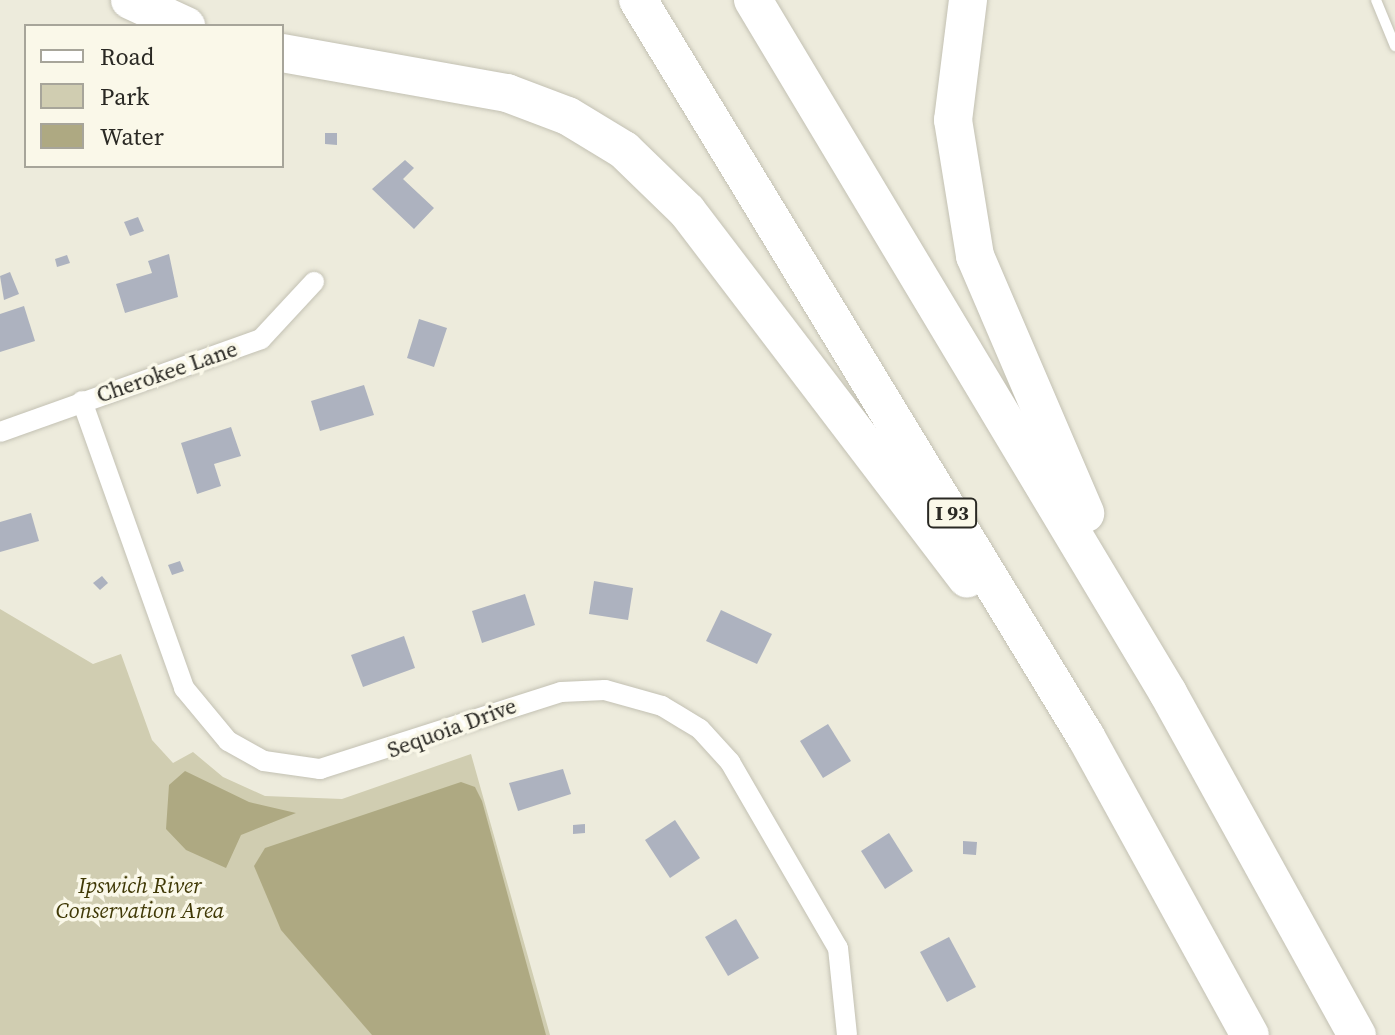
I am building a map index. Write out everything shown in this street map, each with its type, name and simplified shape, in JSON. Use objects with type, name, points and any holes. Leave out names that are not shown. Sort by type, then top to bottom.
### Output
[{"type":"highway","points":[[130,0],[182,24]]},
{"type":"highway","name":"I 93","points":[[638,0],[1086,737],[1250,1035]]},
{"type":"highway","points":[[753,0],[1168,693],[1357,1035]]},
{"type":"highway","points":[[968,0],[953,120],[980,277],[1168,693]]},
{"type":"highway","points":[[284,53],[528,99],[588,126],[641,164],[748,289],[1086,737]]},
{"type":"street","name":"Cherokee Lane","points":[[0,432],[261,339],[314,282]]},
{"type":"street","name":"Sequoia Drive","points":[[82,401],[184,688],[228,741],[264,761],[320,769],[561,692],[605,690],[662,706],[700,729],[730,762],[838,948],[847,1035]]},
{"type":"lane","points":[[1376,0],[1395,46]]},
{"type":"green space","name":"Ipswich River Conservation Area","points":[[0,609],[93,664],[121,654],[152,740],[173,763],[193,752],[223,777],[265,796],[342,799],[471,754],[550,1035],[0,1035]]},
{"type":"water","points":[[185,771],[249,802],[296,813],[241,835],[226,868],[186,850],[166,829],[169,785]]},
{"type":"water","points":[[461,782],[475,787],[482,801],[546,1035],[372,1035],[281,930],[254,866],[265,848]]},
{"type":"building","points":[[325,133],[337,133],[337,145],[325,144]]},
{"type":"building","points":[[405,160],[414,168],[403,179],[434,208],[414,229],[372,189]]},
{"type":"building","points":[[138,217],[144,231],[130,236],[124,222]]},
{"type":"building","points":[[169,254],[178,297],[125,313],[116,284],[152,273],[148,261]]},
{"type":"building","points":[[67,255],[70,263],[57,267],[55,259]]},
{"type":"building","points":[[10,272],[19,294],[4,300],[0,276]]},
{"type":"building","points":[[24,306],[35,341],[0,352],[0,314]]},
{"type":"building","points":[[419,319],[447,328],[434,367],[407,358]]},
{"type":"building","points":[[364,385],[374,415],[320,431],[311,401]]},
{"type":"building","points":[[231,427],[241,456],[214,464],[221,486],[197,494],[181,443]]},
{"type":"building","points":[[31,513],[39,541],[0,552],[0,522]]},
{"type":"building","points":[[180,561],[184,571],[172,575],[168,565]]},
{"type":"building","points":[[102,576],[108,583],[100,590],[93,583]]},
{"type":"building","points":[[594,581],[633,588],[628,620],[589,614]]},
{"type":"building","points":[[525,594],[535,625],[482,643],[472,611]]},
{"type":"building","points":[[721,610],[772,634],[757,664],[706,641]]},
{"type":"building","points":[[404,636],[415,668],[363,687],[351,655]]},
{"type":"building","points":[[828,724],[851,761],[823,778],[800,741]]},
{"type":"building","points":[[563,769],[571,794],[518,811],[509,783]]},
{"type":"building","points":[[675,820],[700,858],[670,878],[645,840]]},
{"type":"building","points":[[585,824],[585,833],[573,834],[573,825]]},
{"type":"building","points":[[889,833],[913,871],[885,889],[861,851]]},
{"type":"building","points":[[963,841],[977,842],[976,855],[963,854]]},
{"type":"building","points":[[736,919],[759,958],[728,976],[705,937]]},
{"type":"building","points":[[949,937],[976,987],[947,1002],[920,952]]}]
